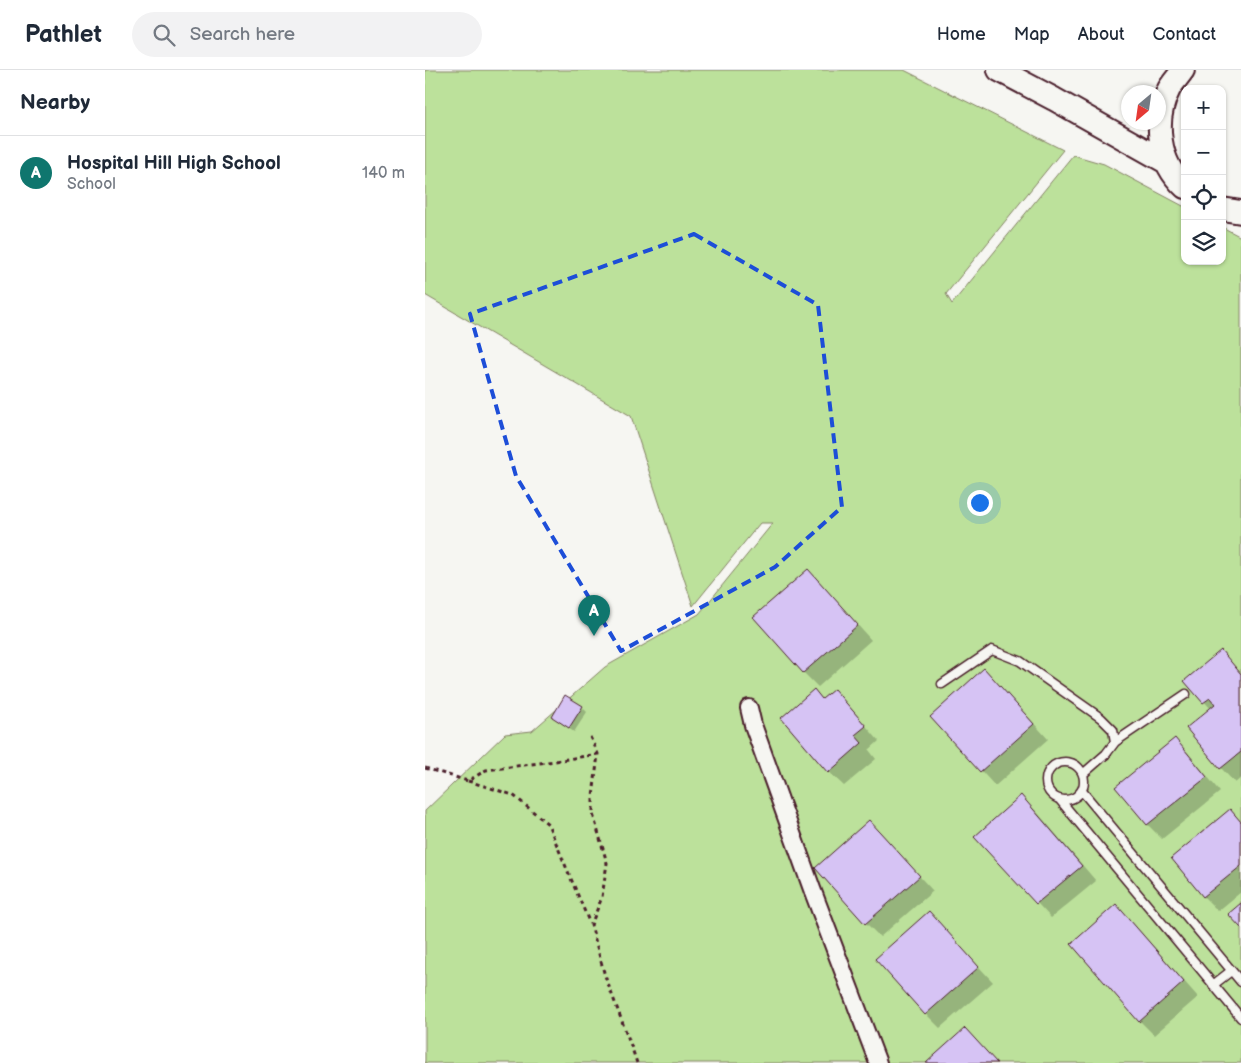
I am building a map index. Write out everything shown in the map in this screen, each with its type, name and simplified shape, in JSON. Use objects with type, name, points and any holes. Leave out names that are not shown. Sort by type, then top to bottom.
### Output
[{"type":"main road","points":[[999,70],[1055,99],[1166,162]]},
{"type":"main road","points":[[1181,184],[1166,162],[1160,138],[1161,112],[1169,88],[1183,70]]},
{"type":"main road","points":[[1226,210],[1241,212]]},
{"type":"street","points":[[749,708],[812,889],[878,1063]]},
{"type":"lane","points":[[942,684],[992,650],[1020,661],[1101,718],[1113,730],[1115,742]]},
{"type":"lane","points":[[1083,774],[1106,754],[1115,742],[1186,694]]},
{"type":"lane","points":[[1060,800],[1072,799],[1078,796],[1084,785],[1083,774],[1080,769],[1070,762],[1058,763],[1049,770],[1046,776],[1047,788],[1050,793],[1060,800],[1241,1018]]},
{"type":"lane","points":[[1082,790],[1241,982]]},
{"type":"lane","points":[[1213,985],[1231,971]]},
{"type":"path","points":[[590,737],[598,754],[593,814],[607,863],[602,897],[591,924]]},
{"type":"path","points":[[468,781],[486,770],[598,754]]},
{"type":"path","points":[[425,768],[513,795],[548,824],[591,924],[605,976],[637,1063]]},
{"type":"highlighted area","points":[[694,234],[818,305],[842,507],[775,567],[621,651],[516,476],[470,314]]},
{"type":"green space","points":[[425,70],[904,70],[1063,150],[946,294],[952,304],[1073,155],[1104,164],[1181,205],[1181,265],[1226,265],[1226,229],[1241,237],[1241,1063],[425,1063],[425,811],[505,734],[532,731],[605,667],[699,614],[773,523],[760,523],[693,606],[631,416],[425,295]]},
{"type":"building","points":[[808,569],[858,625],[803,673],[753,617]]},
{"type":"building","points":[[1221,650],[1241,674],[1241,752],[1220,769],[1186,728],[1215,704],[1210,698],[1203,703],[1184,681]]},
{"type":"building","points":[[984,668],[1034,724],[980,772],[930,717]]},
{"type":"building","points":[[814,689],[822,699],[834,689],[866,726],[855,735],[862,743],[828,773],[781,718]]},
{"type":"building","points":[[565,695],[583,706],[569,728],[552,717]]},
{"type":"building","points":[[1175,738],[1207,777],[1147,825],[1115,787]]},
{"type":"building","points":[[1021,795],[1082,866],[1036,904],[974,837]]},
{"type":"building","points":[[1230,809],[1241,822],[1241,866],[1203,897],[1171,858]]},
{"type":"building","points":[[869,820],[920,876],[865,924],[815,868]]},
{"type":"building","points":[[1241,903],[1241,928],[1228,914]]},
{"type":"building","points":[[1116,904],[1184,982],[1139,1022],[1071,944]]},
{"type":"building","points":[[929,911],[979,967],[925,1015],[875,959]]},
{"type":"building","points":[[965,1028],[997,1063],[926,1063]]},
{"type":"place","name":"Hospital Hill High School","points":[[594,636]]}]
